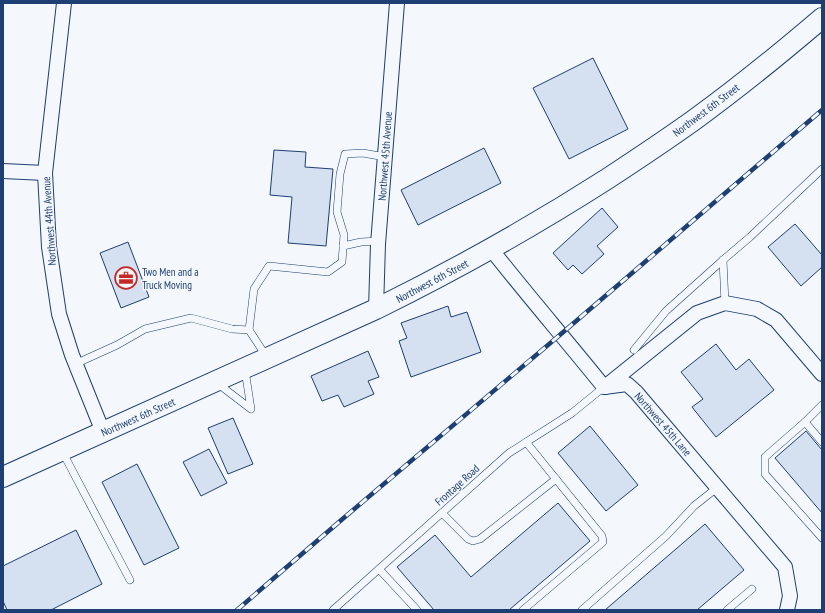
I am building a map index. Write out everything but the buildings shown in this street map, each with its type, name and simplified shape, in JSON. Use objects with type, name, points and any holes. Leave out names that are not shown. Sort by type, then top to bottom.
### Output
[{"type":"main road","name":"Northwest 6th Street","points":[[3,477],[376,309],[491,249],[583,194],[695,120],[793,43],[822,18]]},
{"type":"street","name":"Northwest 44th Avenue","points":[[64,3],[45,173],[49,246],[59,314],[75,364],[103,432]]},
{"type":"street","name":"Northwest 45th Avenue","points":[[376,309],[378,241],[397,3]]},
{"type":"street","points":[[3,171],[45,173]]},
{"type":"street","points":[[491,249],[604,387],[697,313],[726,303],[757,309],[776,320],[822,374]]},
{"type":"street","name":"Northwest 45th Lane","points":[[604,387],[626,384],[636,392],[785,567],[790,596],[787,610]]},
{"type":"lane","points":[[267,358],[249,330],[254,289],[269,266],[328,272],[342,262],[344,235],[337,212],[340,174],[345,154],[363,153],[385,157]]},
{"type":"lane","points":[[634,350],[666,311],[750,237],[822,169]]},
{"type":"lane","points":[[343,246],[361,242],[378,241]]},
{"type":"lane","points":[[723,260],[726,303]]},
{"type":"lane","points":[[75,364],[117,345],[145,329],[191,318],[232,329],[249,330]]},
{"type":"lane","points":[[216,382],[251,409],[245,368]]},
{"type":"lane","name":"Frontage Road","points":[[334,610],[509,453],[572,413],[604,387]]},
{"type":"lane","points":[[822,405],[765,457],[765,474],[822,538]]},
{"type":"lane","points":[[805,422],[822,442]]},
{"type":"lane","points":[[523,610],[603,542],[602,536],[526,442]]},
{"type":"lane","points":[[61,451],[130,580]]},
{"type":"lane","points":[[442,513],[468,539],[472,541],[480,539],[556,479]]},
{"type":"lane","points":[[582,610],[666,536],[694,506],[718,487]]},
{"type":"lane","points":[[379,570],[417,610]]},
{"type":"lane","points":[[727,610],[752,589]]},
{"type":"railway","points":[[237,610],[822,110]]},
{"type":"place","name":"Two Men and a Truck Moving","points":[[126,278]]}]
